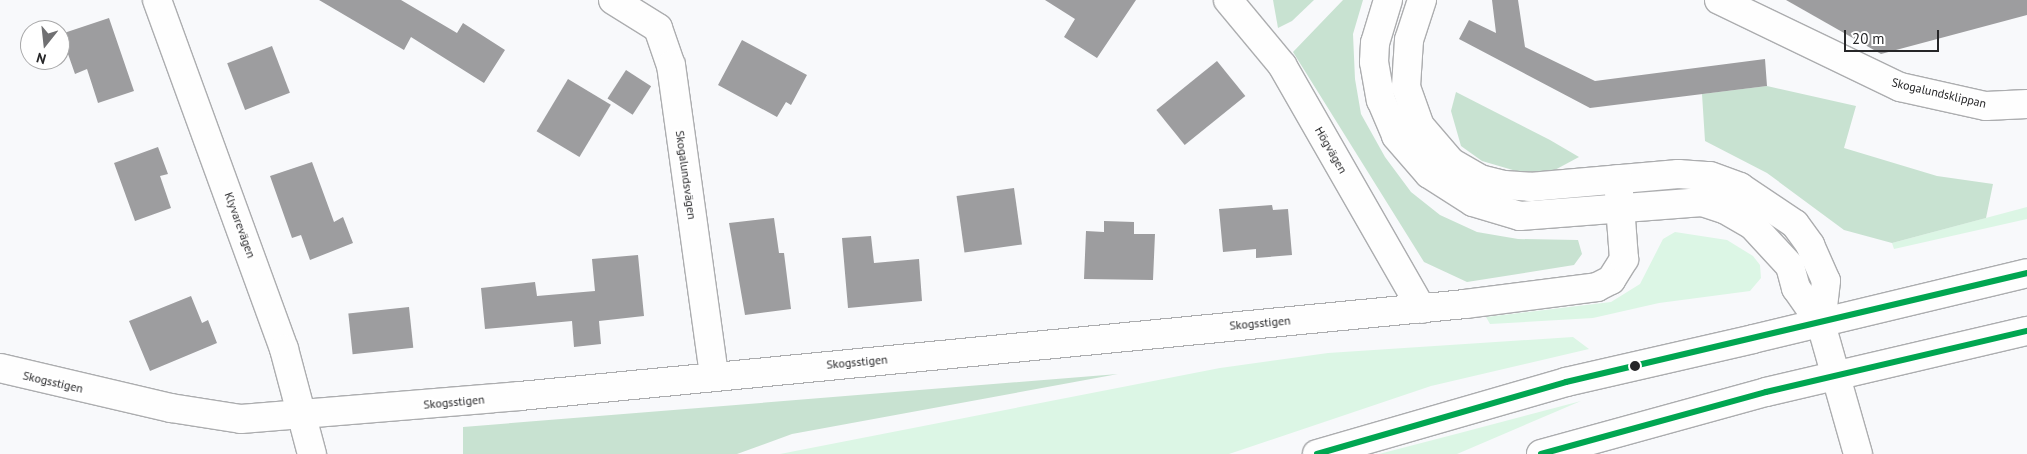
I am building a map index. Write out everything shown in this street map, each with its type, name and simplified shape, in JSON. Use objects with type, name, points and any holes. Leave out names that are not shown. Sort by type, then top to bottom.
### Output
[{"type":"main road","name":"Klyvarevägen","points":[[157,0],[304,414],[312,454]]},
{"type":"main road","name":"Skogalundsvägen","points":[[613,0],[658,28],[670,65],[714,376]]},
{"type":"main road","name":"Högvägen","points":[[1228,0],[1282,65],[1422,309]]},
{"type":"main road","points":[[1388,0],[1375,43],[1374,62],[1381,100],[1396,136],[1429,174],[1473,202],[1520,216],[1682,201],[1724,209],[1753,226],[1776,247],[1790,266],[1796,288],[1821,324],[1858,454]]},
{"type":"main road","points":[[1422,0],[1409,40],[1406,87],[1420,126],[1451,162],[1480,179],[1504,185],[1530,187],[1678,174],[1710,176],[1768,202],[1795,224],[1821,266],[1826,281],[1821,324]]},
{"type":"main road","name":"Skogalundsklippan","points":[[1719,0],[1900,87],[1986,106],[2027,104]]},
{"type":"main road","name":"Skogsstigen","points":[[0,368],[171,408],[241,419],[1422,309],[1597,287],[1611,280],[1624,259],[1618,179]]},
{"type":"main road","points":[[1317,454],[1566,382],[1821,324],[2027,273]]},
{"type":"main road","points":[[1541,454],[1766,392],[2027,332]]},
{"type":"green space","points":[[1273,0],[1314,0],[1292,21],[1278,28]]},
{"type":"green space","points":[[1343,0],[1363,0],[1353,34],[1355,79],[1361,114],[1385,157],[1411,192],[1440,215],[1477,232],[1518,239],[1578,240],[1582,254],[1574,265],[1467,282],[1424,262],[1293,52]]},
{"type":"green space","points":[[1767,86],[1856,106],[1844,148],[1937,176],[1993,184],[1986,218],[1892,243],[1844,230],[1767,173],[1705,141],[1702,94]]},
{"type":"green space","points":[[1456,92],[1579,157],[1551,172],[1523,173],[1482,161],[1461,146],[1451,111]]},
{"type":"green space","points":[[2027,207],[2027,219],[1894,249],[1892,243]]},
{"type":"green space","points":[[1675,232],[1727,240],[1753,256],[1760,265],[1761,278],[1750,291],[1659,303],[1593,318],[1490,324],[1486,317],[1611,302],[1640,284],[1663,239]]},
{"type":"green space","points":[[1573,337],[1589,349],[1431,386],[1229,454],[780,454],[1220,368],[1328,353]]},
{"type":"green space","points":[[1118,374],[792,434],[737,454],[463,454],[463,427]]},
{"type":"green space","points":[[1581,401],[1457,454],[1379,454],[1456,434]]},
{"type":"building","points":[[319,0],[401,0],[457,33],[463,23],[505,50],[484,83],[411,37],[404,50]]},
{"type":"building","points":[[1045,0],[1136,0],[1097,58],[1064,37],[1075,19]]},
{"type":"building","points":[[1492,0],[1518,0],[1525,47],[1595,81],[1765,59],[1767,86],[1590,108],[1459,39],[1469,20],[1496,33]]},
{"type":"building","points":[[1786,0],[2027,0],[2027,15],[1881,54]]},
{"type":"building","points":[[109,18],[134,91],[98,103],[87,69],[75,74],[70,60],[70,31]]},
{"type":"building","points":[[742,40],[807,75],[791,105],[786,102],[777,117],[718,85]]},
{"type":"building","points":[[272,46],[290,93],[245,110],[227,63]]},
{"type":"building","points":[[1217,61],[1245,96],[1185,145],[1156,110]]},
{"type":"building","points":[[626,70],[651,86],[633,115],[607,99]]},
{"type":"building","points":[[568,79],[611,105],[579,157],[537,131]]},
{"type":"building","points":[[158,147],[168,174],[160,176],[171,208],[135,221],[114,163]]},
{"type":"building","points":[[312,162],[334,222],[343,217],[353,243],[310,260],[301,235],[292,238],[270,176]]},
{"type":"building","points":[[1014,188],[1022,244],[964,253],[957,196]]},
{"type":"building","points":[[1272,205],[1273,210],[1288,209],[1292,255],[1256,258],[1256,249],[1223,252],[1219,209]]},
{"type":"building","points":[[774,218],[779,253],[784,253],[791,309],[745,315],[729,223]]},
{"type":"building","points":[[1104,221],[1134,222],[1134,234],[1155,234],[1153,280],[1084,279],[1086,231],[1104,232]]},
{"type":"building","points":[[871,236],[874,263],[919,259],[922,301],[848,308],[842,238]]},
{"type":"building","points":[[638,255],[644,316],[599,321],[601,344],[574,347],[572,321],[485,329],[481,288],[535,282],[537,296],[595,291],[592,259]]},
{"type":"building","points":[[191,296],[202,323],[208,320],[217,343],[150,371],[129,321]]},
{"type":"building","points":[[409,307],[413,348],[353,354],[348,313]]},
{"type":"transit line","points":[[1317,454],[1566,382],[2027,273]]},
{"type":"transit line","points":[[1541,454],[1766,392],[2027,331]]}]
